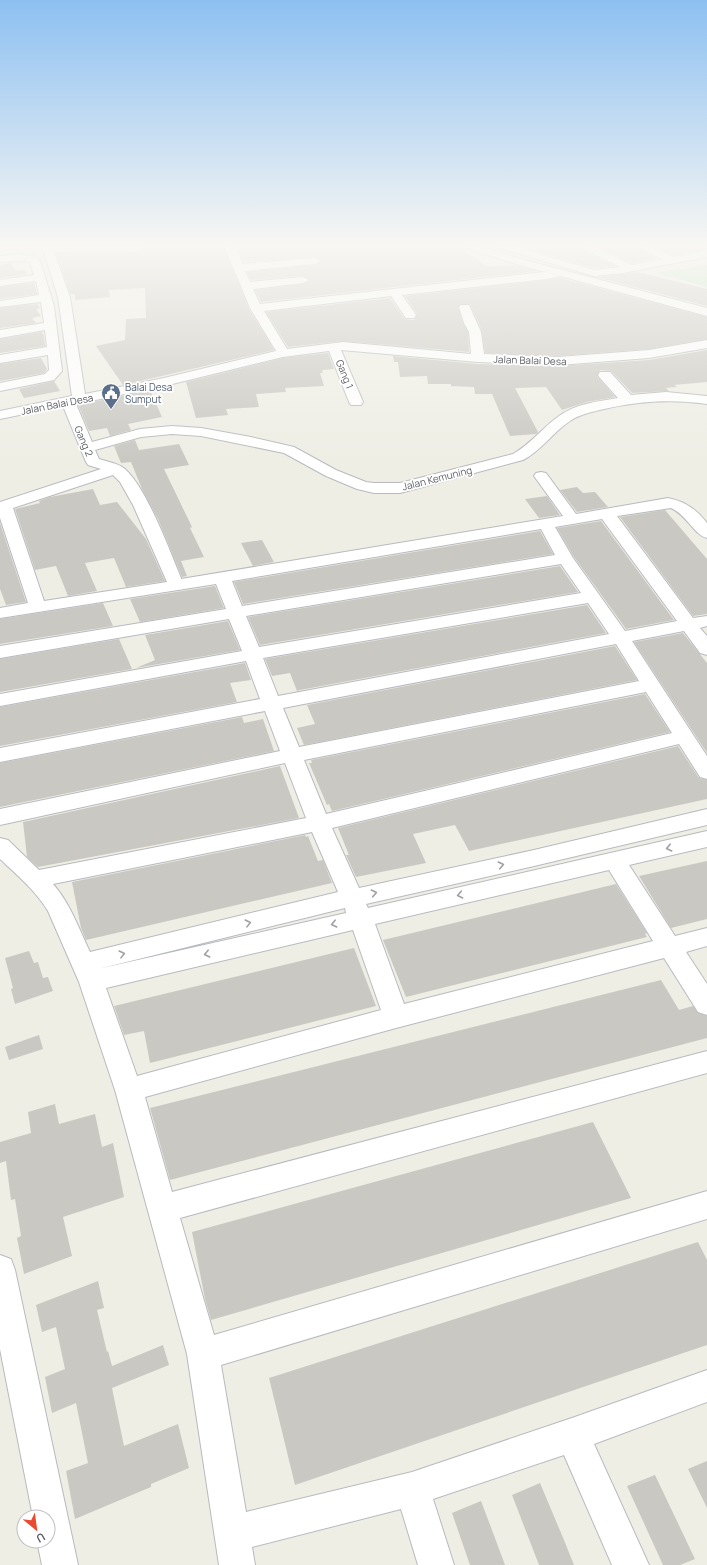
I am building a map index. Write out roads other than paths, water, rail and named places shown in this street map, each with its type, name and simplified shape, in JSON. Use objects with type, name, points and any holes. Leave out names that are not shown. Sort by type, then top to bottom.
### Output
[{"type":"street","points":[[0,387],[41,380],[54,375],[56,371],[54,350],[48,316]]},
{"type":"street","name":"Gang 2","points":[[66,316],[74,401],[87,448],[93,462],[112,468]]},
{"type":"street","points":[[261,316],[283,353]]},
{"type":"street","points":[[468,316],[475,332],[478,358]]},
{"type":"street","points":[[0,328],[49,323]]},
{"type":"street","points":[[0,334],[49,323]]},
{"type":"street","name":"Jalan Balai Desa","points":[[0,415],[164,382],[283,353],[334,347],[363,348],[478,358],[573,361],[654,354],[707,344]]},
{"type":"street","name":"Gang 1","points":[[334,347],[356,402]]},
{"type":"street","points":[[0,359],[54,350]]},
{"type":"street","points":[[605,375],[627,399]]},
{"type":"street","name":"Jalan Kemuning","points":[[87,448],[140,433],[172,430],[201,432],[251,441],[289,450],[362,486],[374,488],[400,488],[518,457],[532,449],[562,420],[581,410],[627,399],[668,395],[686,396],[707,400]]},
{"type":"street","points":[[36,602],[2,506],[99,476],[108,472],[112,468],[119,471],[129,483],[173,578]]},
{"type":"street","points":[[541,476],[569,513]]},
{"type":"street","points":[[0,608],[173,578],[650,500],[676,504],[688,510],[707,533]]},
{"type":"street","points":[[0,613],[222,578],[668,503],[676,504]]},
{"type":"street","points":[[606,513],[707,649]]},
{"type":"street","points":[[546,524],[565,558],[621,638],[707,772]]},
{"type":"street","points":[[0,652],[565,558]]},
{"type":"street","points":[[222,578],[320,823],[356,907],[396,1017]]},
{"type":"street","points":[[0,700],[253,654],[591,597]]},
{"type":"street","points":[[0,755],[707,621]]},
{"type":"street","points":[[0,817],[293,755],[650,685]]},
{"type":"street","points":[[35,879],[320,823],[685,736]]},
{"type":"street","points":[[88,972],[356,907],[540,867],[707,817]]},
{"type":"street","points":[[540,867],[614,860],[707,839]]},
{"type":"street","points":[[0,846],[35,879],[52,898],[59,910],[88,972],[129,1090],[203,1354],[234,1550],[572,1435],[707,1386]]},
{"type":"street","points":[[614,860],[668,947],[707,1005]]},
{"type":"street","points":[[129,1090],[396,1017],[707,937]]},
{"type":"street","points":[[162,1209],[707,1062]]},
{"type":"street","points":[[203,1354],[707,1206]]},
{"type":"street","points":[[0,1270],[60,1565]]},
{"type":"street","points":[[572,1435],[631,1565]]},
{"type":"street","points":[[412,1489],[436,1565]]},
{"type":"place","name":"Balai Desa Sumput","points":[[111,410]]}]
